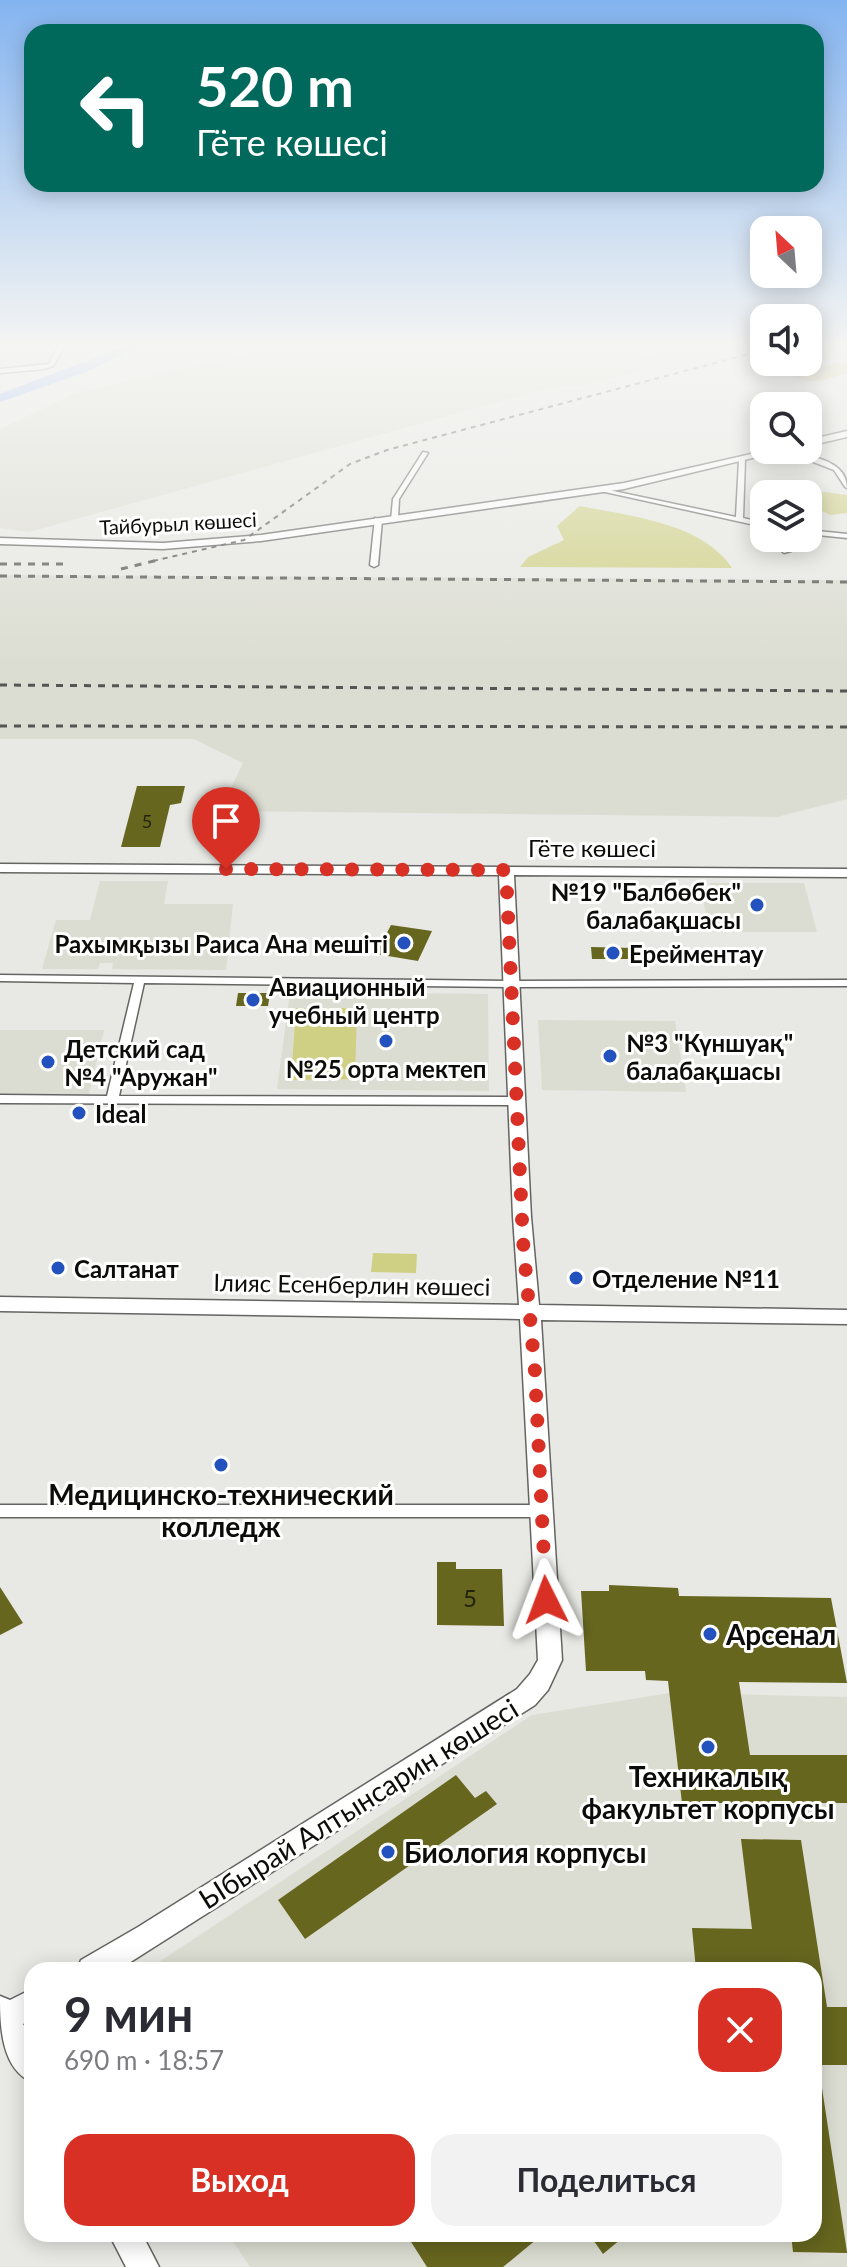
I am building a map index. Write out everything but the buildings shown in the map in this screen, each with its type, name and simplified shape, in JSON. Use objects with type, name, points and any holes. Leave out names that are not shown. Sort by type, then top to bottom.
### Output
[{"type":"main road","name":"Тайбурыл көшесі","points":[[0,541],[100,546],[201,545],[599,490],[750,458]]},
{"type":"main road","name":"Гёте көшесі","points":[[0,868],[847,873]]},
{"type":"main road","name":"Ыбырай Алтынсарин көшесі","points":[[105,1962],[526,1697],[539,1682],[550,1660],[516,1101],[506,870]]},
{"type":"main road","name":"Ілияс Есенберлин көшесі","points":[[0,1304],[847,1317]]},
{"type":"main road","points":[[24,2006],[2,2016],[24,2053]]},
{"type":"main road","points":[[129,2242],[143,2267]]},
{"type":"street","points":[[394,518],[396,499],[425,453]]},
{"type":"street","points":[[739,519],[742,460]]},
{"type":"street","points":[[822,463],[837,469],[847,486]]},
{"type":"street","points":[[599,490],[750,522]]},
{"type":"street","points":[[739,519],[750,525]]},
{"type":"street","points":[[374,565],[378,520]]},
{"type":"street","points":[[822,533],[847,536]]},
{"type":"street","points":[[0,978],[512,984],[847,983]]},
{"type":"street","points":[[112,1100],[140,979]]},
{"type":"street","points":[[0,1099],[516,1101]]},
{"type":"street","points":[[0,1511],[542,1511]]},
{"type":"shaded area","points":[[0,453],[315,453],[29,532],[0,528]]},
{"type":"shaded area","points":[[0,575],[847,580],[847,799],[777,817],[220,811],[243,763],[194,739],[0,739]]},
{"type":"shaded area","points":[[100,881],[168,881],[164,904],[233,904],[226,970],[112,969],[113,963],[100,963],[98,969],[42,969],[56,920],[90,920]]},
{"type":"shaded area","name":"№19 \"Балбөбек\" балабақшасы","points":[[709,883],[804,883],[817,932],[709,932],[703,898],[712,898]]},
{"type":"shaded area","name":"№25 орта мектеп","points":[[290,992],[488,994],[489,1091],[277,1089]]},
{"type":"shaded area","name":"№3 \"Күншуақ\" балабақшасы","points":[[538,1020],[675,1021],[686,1092],[542,1090]]},
{"type":"shaded area","name":"Детский сад №4 \"Аружан\"","points":[[0,1030],[104,1030],[89,1094],[0,1094]]},
{"type":"shaded area","points":[[670,1693],[847,1697],[847,2267],[250,2267],[233,2242],[822,2242],[822,1962],[159,1962],[532,1715]]},
{"type":"green space","points":[[822,492],[847,495],[847,513],[830,515],[822,511]]},
{"type":"green space","points":[[580,506],[642,518],[684,531],[719,553],[732,568],[520,567],[528,557],[564,540],[557,526]]},
{"type":"green space","points":[[296,1008],[357,1008],[355,1079],[291,1080]]},
{"type":"green space","points":[[373,1253],[417,1254],[416,1273],[371,1272]]},
{"type":"railway","points":[[153,561],[244,540],[350,464],[380,453]]},
{"type":"railway","points":[[121,569],[162,559]]},
{"type":"railway","points":[[0,564],[65,564]]},
{"type":"railway","points":[[0,576],[847,582]]},
{"type":"railway","points":[[0,685],[847,691]]},
{"type":"railway","points":[[0,726],[847,727]]},
{"type":"place","name":"№19 \"Балбөбек\" балабақшасы","points":[[757,905]]},
{"type":"place","name":"Рахымқызы Раиса Ана мешіті","points":[[404,943]]},
{"type":"place","name":"Ерейментау","points":[[613,953]]},
{"type":"place","name":"Авиационный учебный центр","points":[[253,1000]]},
{"type":"place","name":"№25 орта мектеп","points":[[386,1041]]},
{"type":"place","name":"№3 \"Күншуақ\" балабақшасы","points":[[610,1056]]},
{"type":"place","name":"Детский сад №4 \"Аружан\"","points":[[48,1062]]},
{"type":"place","name":"Ideal","points":[[79,1113]]},
{"type":"place","name":"Салтанат","points":[[58,1268]]},
{"type":"place","name":"Отделение №11","points":[[576,1278]]},
{"type":"place","name":"Медицинско-технический колледж","points":[[221,1465]]},
{"type":"place","name":"Арсенал","points":[[710,1634]]},
{"type":"place","name":"Техникалық факультет корпусы","points":[[708,1747]]},
{"type":"place","name":"Биология корпусы","points":[[388,1852]]},
{"type":"route","points":[[226,869],[506,870],[523,1241],[535,1372],[546,1600]]}]
